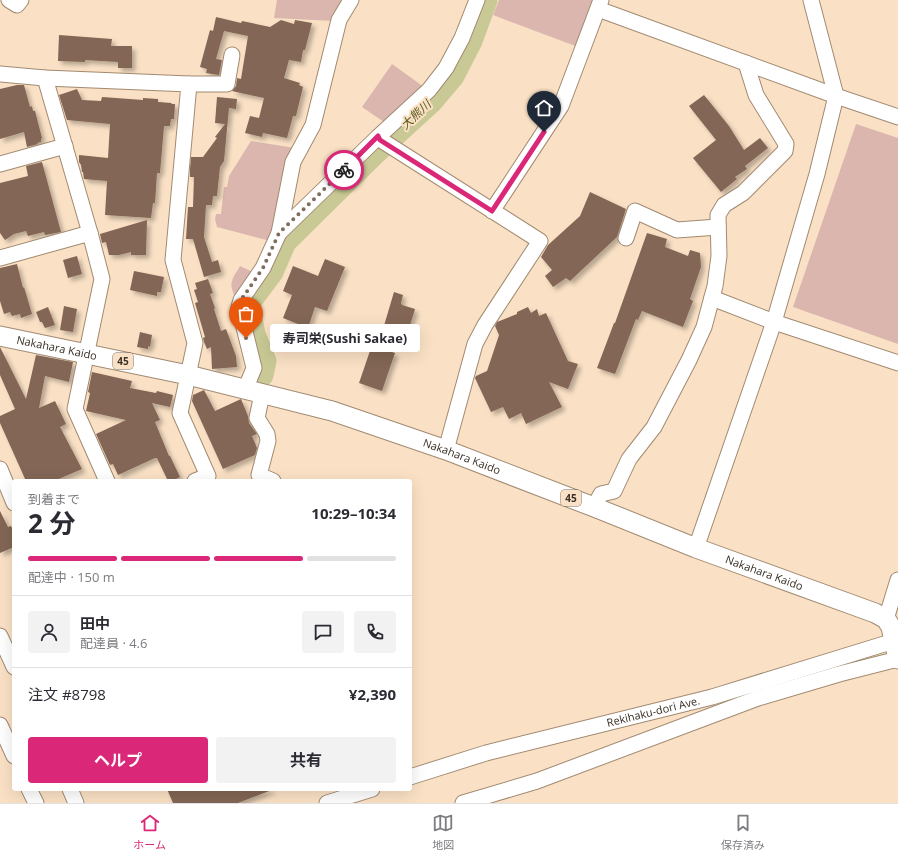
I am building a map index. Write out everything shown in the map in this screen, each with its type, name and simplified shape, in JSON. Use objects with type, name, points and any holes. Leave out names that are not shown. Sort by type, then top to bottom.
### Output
[{"type":"main road","name":"Nakahara Kaido","points":[[0,336],[188,375],[332,411],[446,450],[696,548],[886,619]]},
{"type":"main road","points":[[886,619],[891,627],[897,647]]},
{"type":"street","points":[[8,0],[17,5],[21,0]]},
{"type":"street","points":[[268,479],[259,475],[268,442],[267,434],[257,418],[254,392],[254,368],[238,307],[241,300],[263,268],[279,233],[293,162],[313,124],[339,20],[351,0]]},
{"type":"street","points":[[279,233],[383,141],[429,90],[446,68],[462,38],[477,0]]},
{"type":"street","points":[[696,548],[774,322],[817,174],[836,96],[811,0]]},
{"type":"street","points":[[492,211],[561,106],[600,4],[746,63],[898,117]]},
{"type":"street","points":[[0,74],[44,78],[189,84],[227,84],[232,54]]},
{"type":"street","points":[[594,507],[601,494],[614,491],[629,459],[654,427],[704,328],[715,286],[719,256],[718,215],[724,206],[744,193],[785,151],[786,144],[756,95],[746,63]]},
{"type":"street","points":[[44,78],[65,146],[102,279],[75,409],[106,479]]},
{"type":"street","points":[[189,84],[173,260],[195,343],[180,413],[208,476],[200,479]]},
{"type":"street","points":[[383,141],[540,241],[485,325],[475,344],[446,450]]},
{"type":"street","points":[[0,164],[65,146]]},
{"type":"street","points":[[626,238],[635,211],[677,230],[718,227]]},
{"type":"street","points":[[0,258],[90,233]]},
{"type":"street","points":[[712,298],[774,322],[898,363]]},
{"type":"street","points":[[0,469],[12,498]]},
{"type":"street","points":[[886,619],[898,580]]},
{"type":"street","points":[[0,636],[12,663]]},
{"type":"street","name":"Rekihaku-dori Ave.","points":[[412,776],[486,753],[670,706],[712,697],[897,647]]},
{"type":"street","name":"Rekihaku-dori Ave.","points":[[463,803],[537,781],[758,698],[838,674],[897,647]]},
{"type":"street","points":[[0,725],[12,752]]},
{"type":"street","points":[[30,791],[36,803]]},
{"type":"street","points":[[71,791],[76,803]]},
{"type":"street","points":[[327,803],[366,791]]},
{"type":"shaded area","points":[[277,0],[342,0],[336,10],[333,21],[274,18]]},
{"type":"shaded area","points":[[499,0],[595,0],[578,47],[493,15]]},
{"type":"shaded area","points":[[392,64],[424,87],[384,122],[362,107]]},
{"type":"shaded area","points":[[856,124],[898,138],[898,344],[793,307]]},
{"type":"shaded area","points":[[251,141],[295,148],[270,241],[217,227],[215,219],[216,214],[221,214],[224,187],[227,187],[229,176]]},
{"type":"shaded area","points":[[240,266],[255,273],[235,297],[231,284]]},
{"type":"building","points":[[216,17],[241,23],[242,21],[270,27],[281,20],[294,24],[295,20],[312,23],[305,50],[303,50],[301,62],[289,60],[284,78],[300,83],[299,85],[303,87],[296,116],[293,116],[287,138],[263,133],[262,137],[245,133],[250,116],[259,118],[264,98],[232,91],[236,86],[237,78],[241,79],[248,36],[224,31],[216,59],[222,60],[219,75],[206,73],[207,69],[200,67],[210,30],[213,31]]},
{"type":"building","points":[[59,35],[112,39],[111,46],[132,46],[132,68],[118,68],[118,62],[85,60],[85,62],[58,61]]},
{"type":"building","points":[[24,85],[30,107],[32,106],[33,111],[35,111],[42,138],[41,142],[37,143],[38,144],[27,147],[24,132],[0,139],[0,89]]},
{"type":"building","points":[[77,89],[82,100],[101,101],[102,97],[143,100],[143,98],[158,99],[158,102],[175,104],[174,119],[171,119],[170,126],[164,126],[160,173],[157,173],[155,203],[153,203],[151,218],[105,215],[107,181],[84,179],[79,162],[79,155],[108,158],[110,124],[67,120],[59,95]]},
{"type":"building","points":[[704,95],[729,126],[744,150],[760,138],[768,148],[745,166],[747,169],[735,177],[737,179],[721,192],[693,158],[716,140],[689,106]]},
{"type":"building","points":[[217,97],[237,99],[236,109],[229,108],[224,161],[220,167],[217,196],[213,196],[212,205],[206,205],[204,237],[212,262],[218,260],[221,272],[204,277],[193,239],[186,239],[188,207],[193,207],[194,177],[190,177],[190,169],[191,157],[203,157],[225,124],[215,123]]},
{"type":"building","points":[[42,162],[61,232],[45,235],[44,232],[28,236],[26,231],[14,234],[5,240],[0,233],[0,183],[28,176],[26,166]]},
{"type":"building","points":[[590,192],[626,209],[617,237],[570,281],[566,278],[553,287],[545,276],[552,270],[541,257],[548,245],[580,216]]},
{"type":"building","points":[[147,220],[146,255],[131,255],[131,252],[119,255],[109,255],[106,242],[102,243],[100,234]]},
{"type":"building","points":[[647,233],[667,239],[665,247],[688,256],[690,250],[700,253],[701,267],[690,299],[693,301],[683,327],[642,311],[638,320],[636,319],[615,374],[597,368],[615,323]]},
{"type":"building","points":[[77,256],[82,274],[68,278],[63,260]]},
{"type":"building","points":[[325,259],[345,267],[327,311],[315,307],[308,328],[283,318],[292,295],[283,291],[293,266],[318,276]]},
{"type":"building","points":[[17,264],[32,314],[21,318],[20,314],[12,316],[10,312],[4,314],[0,301],[0,268]]},
{"type":"building","points":[[134,271],[164,277],[161,292],[157,292],[157,296],[130,290]]},
{"type":"building","points":[[208,279],[213,293],[210,294],[221,331],[226,329],[236,356],[237,367],[212,369],[211,347],[207,349],[204,342],[203,338],[205,337],[195,303],[198,302],[194,290],[197,289],[195,283]]},
{"type":"building","points":[[394,292],[403,295],[402,305],[415,309],[407,335],[383,329]]},
{"type":"building","points":[[64,306],[77,309],[73,332],[60,330]]},
{"type":"building","points":[[48,307],[55,325],[45,328],[42,322],[40,322],[36,312]]},
{"type":"building","points":[[528,307],[531,313],[537,309],[539,316],[546,313],[568,361],[578,364],[568,389],[549,382],[562,407],[526,424],[521,413],[509,419],[503,407],[491,412],[475,378],[476,376],[487,371],[499,335],[495,326],[497,322],[517,314],[517,312]]},
{"type":"building","points":[[140,332],[152,335],[150,347],[148,346],[148,349],[137,347]]},
{"type":"building","points":[[372,345],[395,353],[382,391],[359,383]]},
{"type":"building","points":[[0,347],[26,399],[36,355],[73,362],[69,382],[45,376],[39,408],[55,401],[66,424],[60,427],[82,469],[59,479],[25,479],[0,423],[0,416],[15,409],[0,375]]},
{"type":"building","points":[[92,372],[132,381],[130,388],[156,393],[157,391],[173,395],[170,407],[152,403],[160,420],[155,422],[169,456],[180,477],[176,479],[167,479],[157,458],[118,475],[113,464],[110,465],[96,434],[126,420],[86,411],[90,393],[88,392]]},
{"type":"building","points":[[204,390],[215,411],[241,399],[248,416],[249,423],[257,434],[252,436],[257,448],[255,455],[223,469],[192,401],[193,395]]},
{"type":"building","points":[[0,511],[8,527],[11,526],[12,528],[12,548],[0,553]]},
{"type":"building","points":[[168,791],[269,791],[238,803],[173,803]]},
{"type":"waterway","name":"大熊川","points":[[262,375],[265,361],[254,334],[248,304],[272,272],[285,242],[373,155],[431,102],[453,76],[471,41],[486,0]]},
{"type":"way so far","points":[[246,338],[238,307],[241,300],[263,268],[279,233],[344,170]]},
{"type":"place","name":"寿司栄(Sushi Sakae)","points":[[246,338]]},
{"type":"route","points":[[344,170],[378,136],[380,140],[492,211],[544,132]]}]
